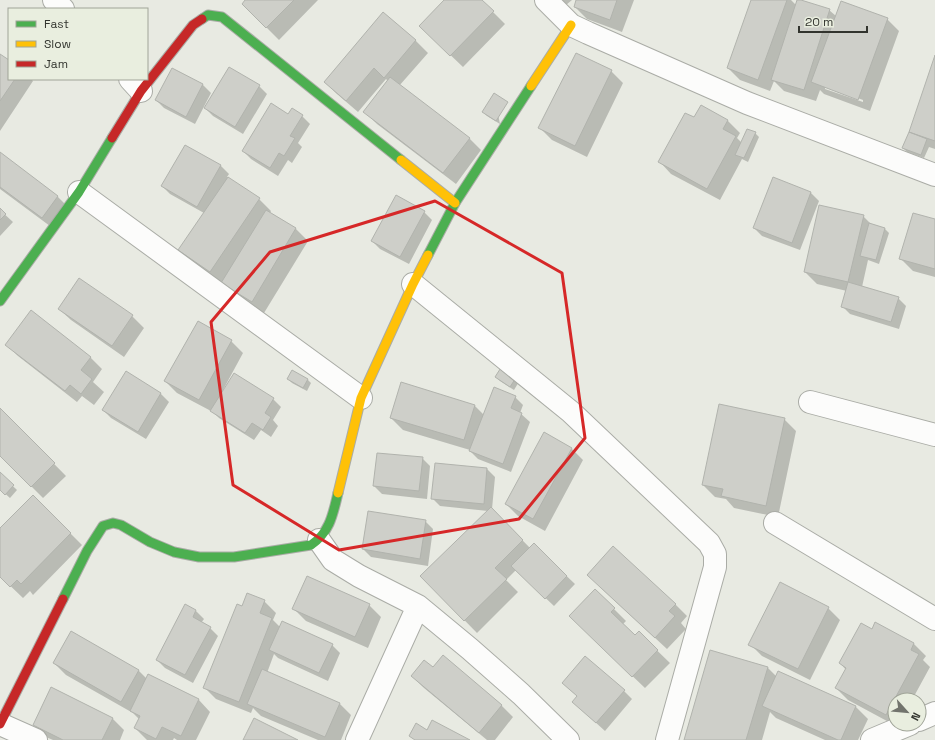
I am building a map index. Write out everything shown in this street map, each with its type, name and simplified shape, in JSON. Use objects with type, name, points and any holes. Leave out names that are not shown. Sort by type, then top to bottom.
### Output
[{"type":"street","points":[[54,0],[61,8]]},
{"type":"street","points":[[546,0],[571,25],[588,33],[747,103],[935,175]]},
{"type":"street","points":[[148,72],[193,24],[208,15],[222,17],[455,203]]},
{"type":"street","points":[[36,740],[0,724],[86,551],[103,526],[113,523],[121,525],[150,542],[174,552],[199,557],[234,557],[311,545],[319,540],[325,532],[333,514],[361,398],[413,284],[455,203],[571,25]]},
{"type":"street","points":[[0,301],[79,192],[136,85]]},
{"type":"street","points":[[79,192],[361,398]]},
{"type":"street","points":[[413,284],[571,412],[709,543],[715,554],[715,567],[667,740]]},
{"type":"street","points":[[810,402],[935,435]]},
{"type":"street","points":[[774,523],[935,619]]},
{"type":"street","points":[[319,540],[333,560],[359,576],[418,606],[521,694],[568,740]]},
{"type":"street","points":[[357,740],[418,606]]},
{"type":"street","points":[[872,740],[891,732]]},
{"type":"highlighted area","points":[[435,201],[562,273],[585,438],[519,519],[339,550],[233,485],[211,322],[270,252]]},
{"type":"building","points":[[245,0],[294,0],[266,28],[242,4]]},
{"type":"building","points":[[444,0],[482,0],[494,11],[450,56],[419,26]]},
{"type":"building","points":[[576,0],[617,0],[610,20],[574,7]]},
{"type":"building","points":[[751,0],[787,0],[758,80],[727,68]]},
{"type":"building","points":[[797,0],[830,9],[804,90],[771,80]]},
{"type":"building","points":[[841,1],[888,18],[858,100],[811,82]]},
{"type":"building","points":[[383,12],[416,40],[384,78],[374,68],[346,101],[324,82]]},
{"type":"building","points":[[576,53],[612,70],[575,146],[538,128]]},
{"type":"building","points":[[0,54],[8,59],[8,80],[14,80],[0,101]]},
{"type":"building","points":[[935,55],[935,141],[909,132]]},
{"type":"building","points":[[229,67],[260,85],[235,127],[204,108]]},
{"type":"building","points":[[172,68],[203,84],[186,117],[155,100]]},
{"type":"building","points":[[390,77],[470,138],[443,173],[363,112]]},
{"type":"building","points":[[494,93],[508,102],[496,121],[482,112]]},
{"type":"building","points":[[271,103],[288,114],[292,108],[303,115],[290,136],[295,138],[284,156],[279,153],[270,168],[242,151]]},
{"type":"building","points":[[701,105],[728,120],[723,129],[736,136],[707,189],[658,162],[685,113],[694,117]]},
{"type":"building","points":[[747,129],[756,132],[744,158],[735,155]]},
{"type":"building","points":[[909,132],[927,139],[921,155],[902,148]]},
{"type":"building","points":[[185,145],[221,165],[197,207],[161,186]]},
{"type":"building","points":[[0,152],[58,196],[42,218],[0,187]]},
{"type":"building","points":[[228,177],[260,198],[210,272],[178,250]]},
{"type":"building","points":[[773,177],[811,192],[792,243],[753,228]]},
{"type":"building","points":[[396,195],[425,211],[400,257],[371,241]]},
{"type":"building","points":[[819,205],[864,215],[848,282],[804,272]]},
{"type":"building","points":[[0,208],[6,214],[0,220]]},
{"type":"building","points":[[266,210],[296,228],[252,302],[221,283]]},
{"type":"building","points":[[913,213],[935,219],[935,269],[899,259]]},
{"type":"building","points":[[869,223],[885,228],[876,260],[860,256]]},
{"type":"building","points":[[79,278],[133,315],[112,346],[58,309]]},
{"type":"building","points":[[848,282],[899,297],[891,322],[841,307]]},
{"type":"building","points":[[31,310],[91,357],[81,370],[92,379],[81,394],[70,385],[65,391],[5,345]]},
{"type":"building","points":[[198,321],[232,340],[199,400],[164,381]]},
{"type":"building","points":[[502,366],[517,376],[510,387],[495,377]]},
{"type":"building","points":[[292,370],[308,379],[303,388],[287,379]]},
{"type":"building","points":[[126,371],[161,393],[138,432],[102,410]]},
{"type":"building","points":[[234,373],[274,398],[265,413],[271,417],[263,430],[252,423],[245,433],[210,411]]},
{"type":"building","points":[[401,382],[475,405],[464,440],[390,418]]},
{"type":"building","points":[[494,387],[516,396],[511,408],[522,413],[503,464],[469,451]]},
{"type":"building","points":[[719,404],[785,418],[766,506],[721,496],[723,489],[702,485]]},
{"type":"building","points":[[0,408],[55,463],[31,487],[0,456]]},
{"type":"building","points":[[544,432],[572,448],[533,519],[505,504]]},
{"type":"building","points":[[377,453],[423,457],[419,491],[373,486]]},
{"type":"building","points":[[435,463],[487,468],[484,504],[431,499]]},
{"type":"building","points":[[0,472],[14,485],[5,495],[0,490]]},
{"type":"building","points":[[33,495],[71,533],[21,584],[17,580],[10,587],[0,577],[0,528]]},
{"type":"building","points":[[491,507],[523,540],[495,568],[507,579],[464,621],[420,576]]},
{"type":"building","points":[[368,511],[426,520],[420,559],[362,549]]},
{"type":"building","points":[[534,543],[567,576],[545,599],[511,566]]},
{"type":"building","points":[[613,546],[676,604],[669,611],[675,616],[655,638],[587,575]]},
{"type":"building","points":[[307,576],[370,604],[355,637],[292,609]]},
{"type":"building","points":[[780,582],[829,607],[798,669],[748,645]]},
{"type":"building","points":[[595,589],[615,608],[611,612],[635,635],[639,631],[658,650],[632,677],[569,616]]},
{"type":"building","points":[[247,593],[265,600],[260,613],[272,618],[239,702],[203,688],[237,604],[242,606]]},
{"type":"building","points":[[185,604],[196,610],[193,617],[211,627],[185,675],[156,660]]},
{"type":"building","points":[[282,621],[333,644],[319,673],[269,650]]},
{"type":"building","points":[[875,622],[914,643],[911,650],[919,654],[898,692],[887,692],[886,715],[835,688],[846,668],[839,663],[861,623],[872,629]]},
{"type":"building","points":[[71,631],[139,670],[121,702],[53,663]]},
{"type":"building","points":[[710,650],[768,667],[746,740],[684,740]]},
{"type":"building","points":[[443,655],[502,705],[479,733],[411,676],[424,660],[433,667]]},
{"type":"building","points":[[585,656],[625,690],[596,723],[572,702],[577,696],[562,683]]},
{"type":"building","points":[[262,669],[340,703],[325,737],[247,704]]},
{"type":"building","points":[[778,671],[856,706],[841,740],[762,706]]},
{"type":"building","points":[[148,674],[199,699],[181,736],[162,727],[156,739],[134,728],[140,716],[130,711]]},
{"type":"building","points":[[51,687],[113,718],[102,740],[63,740],[33,725]]},
{"type":"building","points":[[254,718],[298,740],[243,740]]},
{"type":"building","points":[[432,720],[470,740],[415,740],[409,736],[416,723],[427,730]]},
{"type":"traffic: fast","points":[[202,19],[208,15],[222,17],[401,160]]},
{"type":"traffic: fast","points":[[428,255],[455,203],[531,86]]},
{"type":"traffic: fast","points":[[0,301],[79,192],[112,138]]},
{"type":"traffic: fast","points":[[63,599],[87,551],[103,526],[113,523],[121,525],[150,542],[174,552],[199,557],[234,557],[311,545],[327,528],[338,493]]},
{"type":"traffic: slow","points":[[531,86],[571,25]]},
{"type":"traffic: slow","points":[[401,160],[455,203]]},
{"type":"traffic: slow","points":[[338,493],[361,398],[413,284],[428,255]]},
{"type":"traffic: jam","points":[[112,138],[141,91],[193,25],[202,19]]},
{"type":"traffic: jam","points":[[0,724],[63,599]]}]
